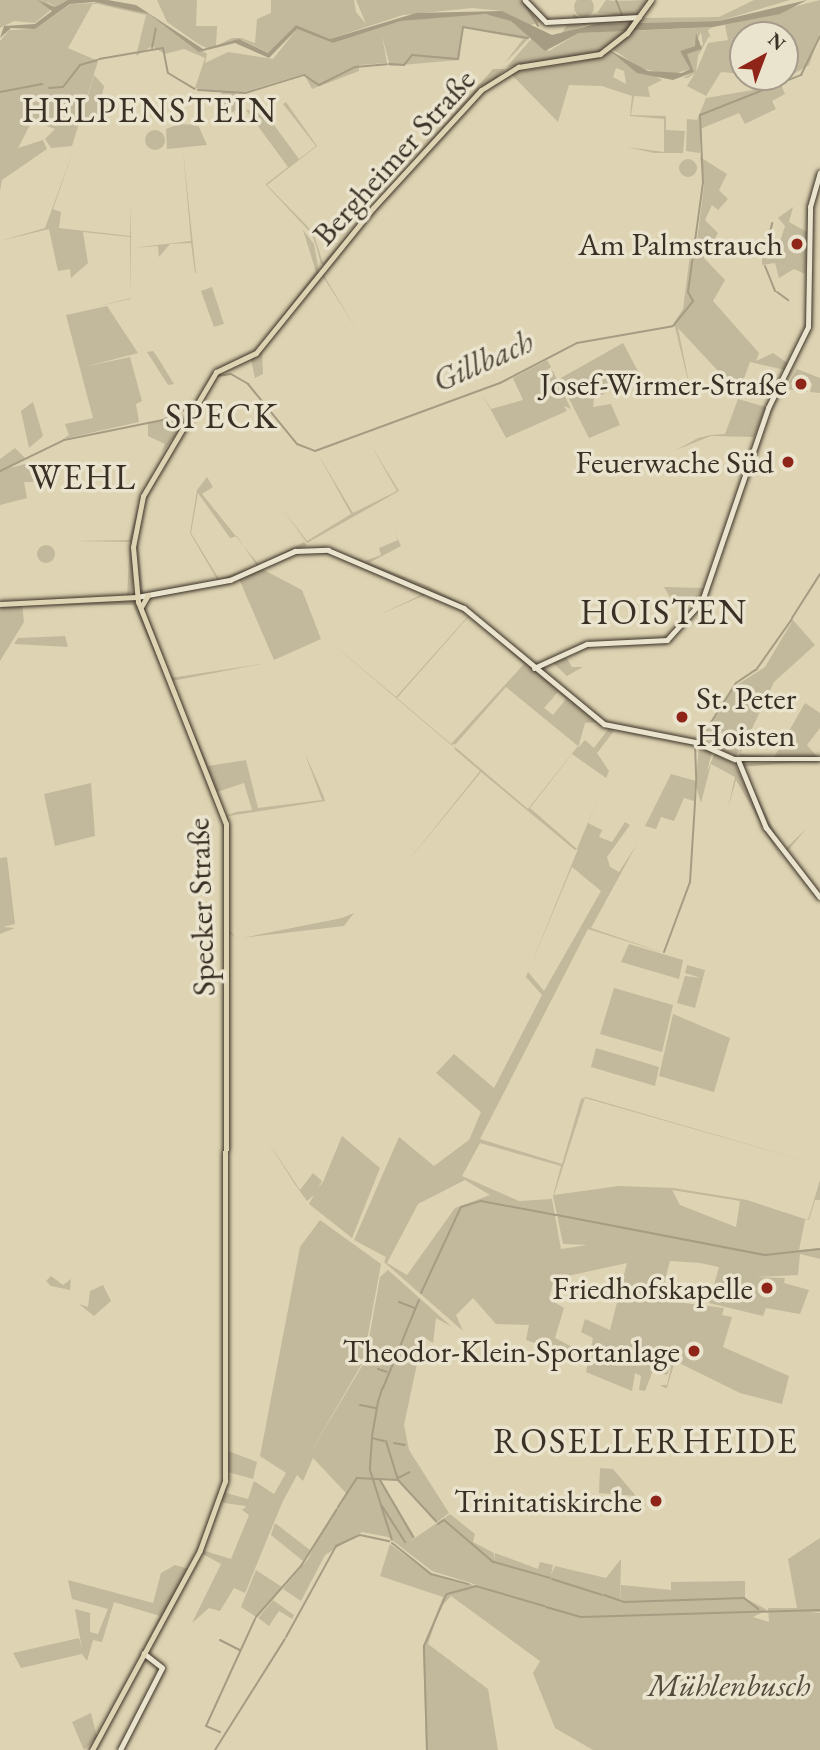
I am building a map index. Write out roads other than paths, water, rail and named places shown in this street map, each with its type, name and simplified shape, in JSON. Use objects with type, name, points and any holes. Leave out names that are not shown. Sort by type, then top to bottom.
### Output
[{"type":"main road","points":[[525,0],[543,21],[638,20]]},
{"type":"main road","name":"Bergheimer Straße","points":[[263,345],[373,208],[486,86],[522,66],[594,57],[627,33],[651,0]]},
{"type":"main road","points":[[534,668],[587,644],[661,642],[678,632],[703,598],[776,389],[809,324],[810,206],[820,173]]},
{"type":"main road","name":"Specker Straße","points":[[144,1654],[211,1525],[224,1485],[226,824],[137,597],[134,579],[139,508],[169,443],[218,371],[242,361],[263,345]]},
{"type":"main road","points":[[0,604],[127,600],[230,580],[295,551],[328,550],[443,596],[599,722],[696,742],[727,757],[738,759],[820,758]]},
{"type":"main road","points":[[127,600],[134,579]]},
{"type":"main road","points":[[141,610],[148,595]]},
{"type":"main road","points":[[727,757],[738,768],[769,833],[820,897]]},
{"type":"main road","points":[[738,759],[738,768]]},
{"type":"main road","points":[[92,1750],[144,1654],[163,1667],[120,1750]]},
{"type":"waterway","points":[[616,0],[622,15]]},
{"type":"waterway","points":[[523,1],[538,26]]},
{"type":"waterway","points":[[389,64],[404,65],[412,55],[458,59],[463,27],[528,38]]},
{"type":"waterway","points":[[152,48],[156,28]]},
{"type":"waterway","name":"Gillbach","points":[[198,405],[217,376],[231,374],[248,384],[297,444],[315,451],[500,383],[577,343],[673,326],[693,301],[688,292],[703,183],[700,115],[801,75],[820,36]]},
{"type":"waterway","points":[[99,59],[163,48],[168,73],[195,89]]},
{"type":"waterway","points":[[49,88],[63,87],[80,65],[97,60]]},
{"type":"waterway","points":[[198,90],[245,93],[304,75],[319,85],[355,67],[387,64]]},
{"type":"waterway","points":[[0,92],[42,84]]},
{"type":"waterway","points":[[764,256],[772,223]]},
{"type":"waterway","points":[[765,266],[775,291]]},
{"type":"waterway","points":[[777,292],[788,300]]},
{"type":"waterway","name":"Gillbach","points":[[0,471],[64,440],[163,420],[193,406]]},
{"type":"waterway","points":[[792,618],[820,574]]},
{"type":"waterway","points":[[756,670],[792,619]]},
{"type":"waterway","points":[[703,735],[736,683],[755,670]]},
{"type":"waterway","points":[[695,744],[696,780]]},
{"type":"waterway","points":[[695,801],[696,781]]},
{"type":"waterway","points":[[664,952],[690,882],[695,802]]},
{"type":"waterway","points":[[421,1293],[461,1207],[481,1201],[556,1215]]},
{"type":"waterway","points":[[557,1215],[765,1255],[820,1249]]},
{"type":"waterway","points":[[383,1388],[419,1300]]},
{"type":"waterway","points":[[399,1302],[415,1308]]},
{"type":"waterway","points":[[378,1369],[387,1372]]},
{"type":"waterway","points":[[378,1402],[382,1389]]},
{"type":"waterway","points":[[372,1436],[378,1403]]},
{"type":"waterway","points":[[360,1405],[376,1408]]},
{"type":"waterway","points":[[384,1441],[372,1438],[370,1470],[392,1540]]},
{"type":"waterway","points":[[386,1441],[398,1480],[436,1521]]},
{"type":"waterway","points":[[394,1443],[405,1445]]},
{"type":"waterway","points":[[398,1478],[410,1472]]},
{"type":"waterway","points":[[338,1507],[357,1478],[398,1480]]},
{"type":"waterway","points":[[380,1480],[413,1537]]},
{"type":"waterway","points":[[382,1506],[405,1542]]},
{"type":"waterway","points":[[256,1617],[301,1566],[337,1509]]},
{"type":"waterway","points":[[438,1524],[444,1520],[493,1562]]},
{"type":"waterway","points":[[286,1637],[336,1546],[360,1535],[389,1541]]},
{"type":"waterway","points":[[392,1543],[431,1574],[469,1584]]},
{"type":"waterway","points":[[494,1562],[550,1578]]},
{"type":"waterway","points":[[552,1579],[602,1595]]},
{"type":"waterway","points":[[447,1594],[476,1586],[544,1606]]},
{"type":"waterway","points":[[427,1750],[424,1646],[446,1595]]},
{"type":"waterway","points":[[604,1595],[624,1602],[744,1598],[758,1609]]},
{"type":"waterway","points":[[546,1607],[582,1617],[820,1610]]},
{"type":"waterway","points":[[220,1732],[206,1726],[255,1619]]},
{"type":"waterway","points":[[215,1750],[285,1639]]},
{"type":"waterway","points":[[220,1640],[240,1650]]},
{"type":"place","name":"Am Palmstrauch","points":[[797,244]]},
{"type":"place","name":"Josef-Wirmer-Straße","points":[[801,384]]},
{"type":"place","name":"Feuerwache Süd","points":[[788,462]]},
{"type":"place","name":"St. Peter Hoisten","points":[[682,717]]},
{"type":"place","name":"Friedhofskapelle","points":[[767,1288]]},
{"type":"place","name":"Theodor-Klein-Sportanlage","points":[[694,1351]]},
{"type":"place","name":"Trinitatiskirche","points":[[656,1501]]},
{"type":"district","name":"HELPENSTEIN","points":[[150,110]]},
{"type":"district","name":"SPECK","points":[[222,416]]},
{"type":"district","name":"WEHL","points":[[83,477]]},
{"type":"district","name":"HOISTEN","points":[[664,612]]},
{"type":"district","name":"ROSELLERHEIDE","points":[[646,1441]]},
{"type":"park label","name":"Mühlenbusch","points":[[729,1685]]}]
